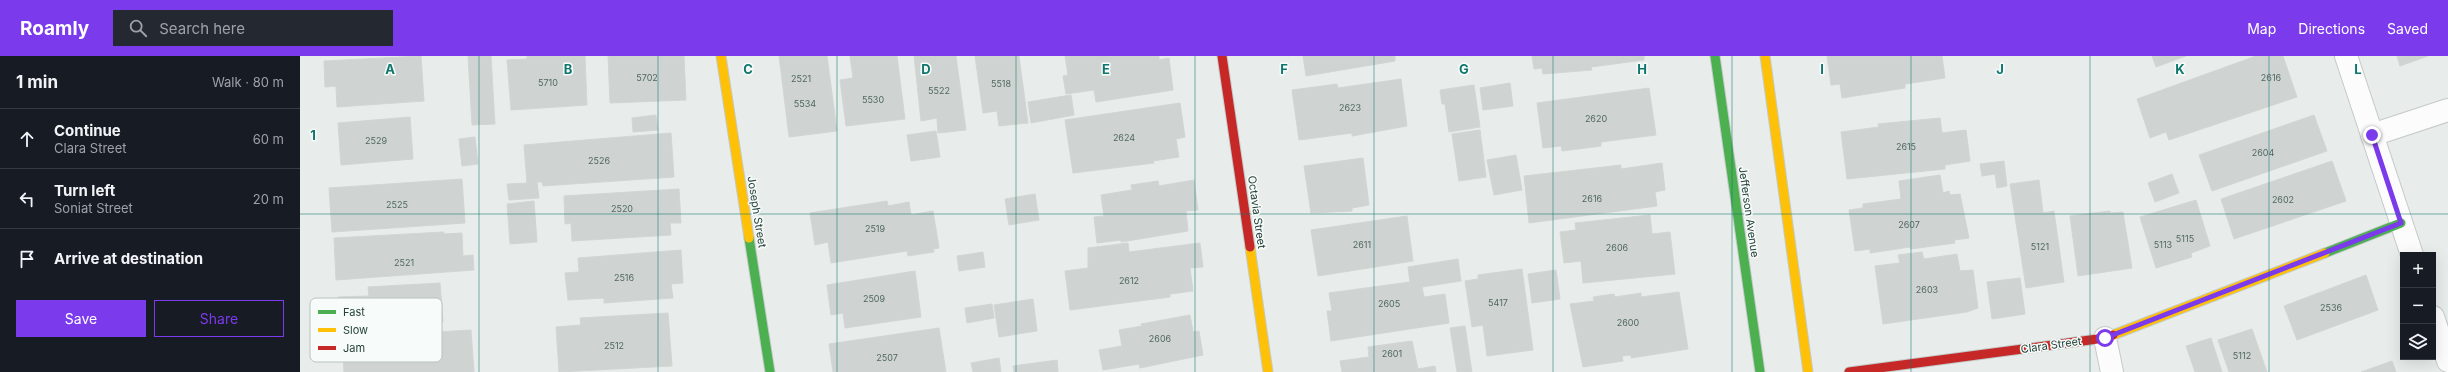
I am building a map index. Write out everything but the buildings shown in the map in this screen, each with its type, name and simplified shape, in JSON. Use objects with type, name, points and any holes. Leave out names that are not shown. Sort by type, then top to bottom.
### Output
[{"type":"street","name":"Joseph Street","points":[[721,56],[770,372]]},
{"type":"street","name":"Octavia Street","points":[[1222,56],[1268,372]]},
{"type":"street","name":"Jefferson Avenue","points":[[1715,56],[1760,372]]},
{"type":"street","points":[[1765,56],[1808,372]]},
{"type":"street","points":[[2346,56],[2411,252]]},
{"type":"street","points":[[2372,135],[2448,110]]},
{"type":"street","name":"Clara Street","points":[[1849,372],[2105,338],[2401,223]]},
{"type":"street","points":[[2435,324],[2448,361]]},
{"type":"street","points":[[2105,338],[2112,372]]},
{"type":"traffic: fast","points":[[1715,56],[1760,372]]},
{"type":"traffic: fast","points":[[2325,253],[2401,223]]},
{"type":"traffic: fast","points":[[749,238],[770,372]]},
{"type":"traffic: slow","points":[[721,56],[749,238]]},
{"type":"traffic: slow","points":[[1765,56],[1808,372]]},
{"type":"traffic: slow","points":[[1250,247],[1268,372]]},
{"type":"traffic: slow","points":[[2113,335],[2325,253]]},
{"type":"traffic: jam","points":[[1222,56],[1250,247]]},
{"type":"traffic: jam","points":[[1849,372],[2105,338],[2113,335]]},
{"type":"route","points":[[2105,338],[2401,223],[2372,135]]}]
